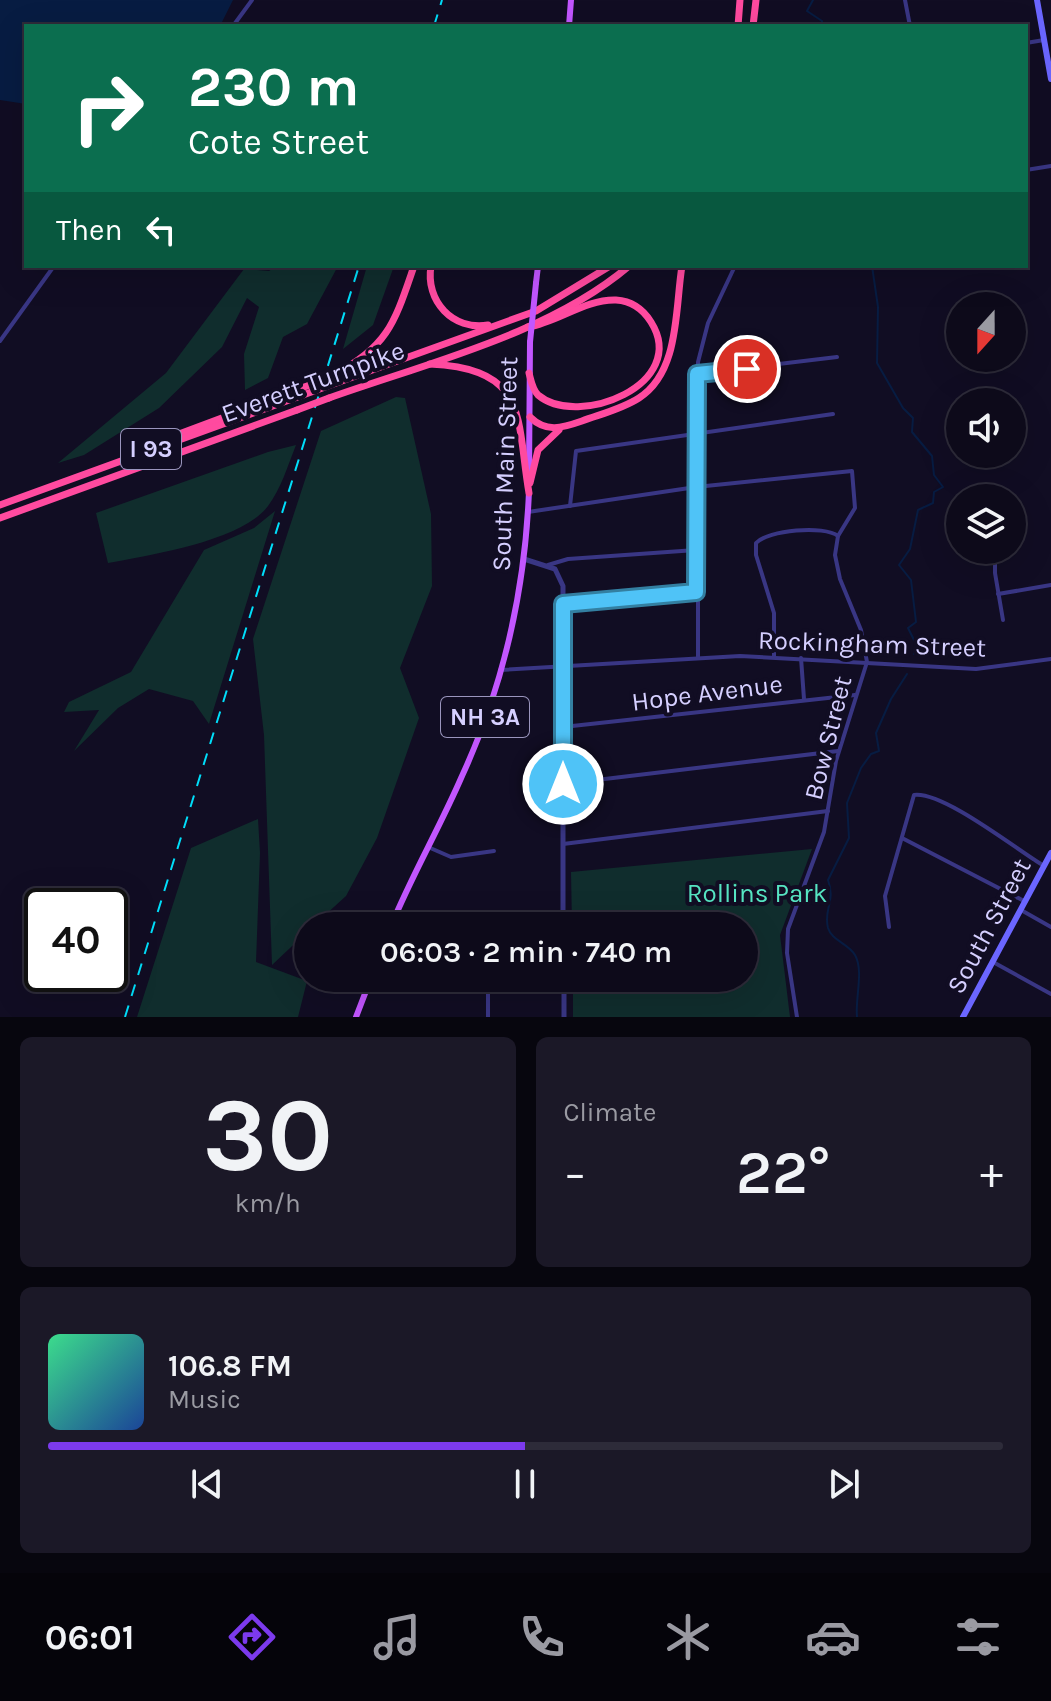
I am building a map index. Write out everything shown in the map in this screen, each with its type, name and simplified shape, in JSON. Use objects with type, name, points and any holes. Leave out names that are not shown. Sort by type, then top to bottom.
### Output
[{"type":"highway","points":[[738,24],[740,0]]},
{"type":"highway","points":[[753,24],[756,0]]},
{"type":"highway","points":[[128,457],[199,426],[315,383],[337,378],[369,355],[391,329],[413,268]]},
{"type":"highway","points":[[431,268],[429,281],[434,298],[442,311],[459,322],[485,326],[532,313]]},
{"type":"highway","name":"Everett Turnpike","points":[[0,505],[303,395],[337,378],[532,313],[571,293],[607,268]]},
{"type":"highway","name":"Everett Turnpike","points":[[0,518],[528,327],[601,288],[626,268]]},
{"type":"highway","points":[[529,493],[540,446],[566,427],[627,404],[656,383],[668,362],[682,268]]},
{"type":"highway","points":[[528,327],[588,306],[618,300],[633,304],[646,315],[655,328],[659,345],[655,364],[644,382],[624,395],[601,402],[567,404],[548,400],[535,392],[529,373]]},
{"type":"highway","points":[[424,364],[472,370],[488,377],[507,393],[522,429],[529,493]]},
{"type":"highway","points":[[530,417],[546,428],[566,427]]},
{"type":"main road","points":[[569,24],[571,0]]},
{"type":"main road","points":[[1037,0],[1051,79]]},
{"type":"main road","name":"South Main Street","points":[[398,912],[476,745],[515,617],[528,512],[530,342],[538,268]]},
{"type":"main road","name":"South Street","points":[[965,1016],[1051,853]]},
{"type":"main road","points":[[356,1017],[366,992]]},
{"type":"street","points":[[234,24],[252,0]]},
{"type":"street","points":[[905,0],[910,24]]},
{"type":"street","points":[[1028,43],[1044,40]]},
{"type":"street","points":[[1028,170],[1051,166]]},
{"type":"street","points":[[0,341],[53,268]]},
{"type":"street","points":[[698,658],[697,374],[701,344],[734,268]]},
{"type":"street","points":[[697,374],[837,357]]},
{"type":"street","points":[[570,506],[576,451],[695,431],[833,414]]},
{"type":"street","name":"Bow Street","points":[[696,487],[852,471],[855,508],[838,536],[837,567],[861,630],[867,662],[838,751],[820,844],[788,929],[787,953],[797,1017]]},
{"type":"street","points":[[528,512],[696,487]]},
{"type":"street","points":[[774,657],[774,613],[756,555],[756,543],[766,536],[820,529],[838,536]]},
{"type":"street","points":[[524,559],[548,565],[568,559],[696,550]]},
{"type":"street","points":[[996,564],[1003,620]]},
{"type":"street","points":[[548,565],[561,580],[563,604],[563,912]]},
{"type":"street","points":[[998,594],[1051,585]]},
{"type":"street","points":[[563,604],[696,592]]},
{"type":"street","name":"Rockingham Street","points":[[500,670],[698,658],[774,657],[976,669],[1051,659]]},
{"type":"street","points":[[801,658],[804,699]]},
{"type":"street","name":"Hope Avenue","points":[[563,727],[855,695]]},
{"type":"street","points":[[563,784],[838,751]]},
{"type":"street","points":[[889,927],[885,896],[914,795],[928,796],[995,832],[1044,866]]},
{"type":"street","points":[[563,844],[828,811]]},
{"type":"street","points":[[902,838],[1025,902]]},
{"type":"street","points":[[428,847],[451,857],[494,851]]},
{"type":"street","points":[[1021,910],[1051,927]]},
{"type":"street","points":[[993,962],[1051,994]]},
{"type":"street","points":[[488,992],[488,1017]]},
{"type":"street","points":[[564,992],[564,1017]]},
{"type":"green space","points":[[273,268],[337,268],[307,324],[283,337],[268,378],[245,390],[244,354],[259,307],[247,298],[222,347],[159,408],[84,455],[58,463],[166,373],[244,269],[269,271]]},
{"type":"green space","points":[[366,268],[393,268],[373,325],[343,349]]},
{"type":"green space","points":[[396,397],[405,398],[431,514],[432,586],[400,668],[419,718],[377,838],[346,896],[328,912],[294,912],[294,944],[272,965],[264,735],[253,639],[321,431]]},
{"type":"green space","points":[[296,445],[284,477],[268,506],[238,529],[194,545],[108,563],[96,513]]},
{"type":"green space","points":[[275,511],[209,724],[193,701],[149,689],[118,708],[74,751],[99,710],[64,712],[69,702],[131,672],[204,550],[254,528]]},
{"type":"green space","points":[[258,819],[260,853],[256,962],[294,976],[294,992],[304,992],[298,1017],[137,1017],[191,848]]},
{"type":"green space","name":"Rollins Park","points":[[812,849],[780,935],[790,1017],[573,1017],[573,992],[758,992],[758,912],[572,912],[571,872]]},
{"type":"water","points":[[0,0],[233,0],[221,24],[24,24],[24,104],[0,100]]},
{"type":"waterway","points":[[813,0],[807,11],[822,24]]},
{"type":"waterway","points":[[872,268],[878,307],[877,363],[903,408],[913,418],[912,432],[932,456],[934,475],[943,487],[934,492],[933,503],[918,510],[910,549],[899,565],[911,580],[916,622],[908,628],[916,644],[914,654]]},
{"type":"waterway","points":[[857,1017],[858,961],[828,928],[831,894],[828,880],[849,838],[847,803],[861,768],[871,754],[879,751],[876,733],[891,699],[907,674]]},
{"type":"railway","points":[[435,24],[442,0]]},
{"type":"railway","points":[[125,1017],[358,268]]},
{"type":"route","points":[[563,784],[563,604],[696,592],[697,374],[747,369]]}]
